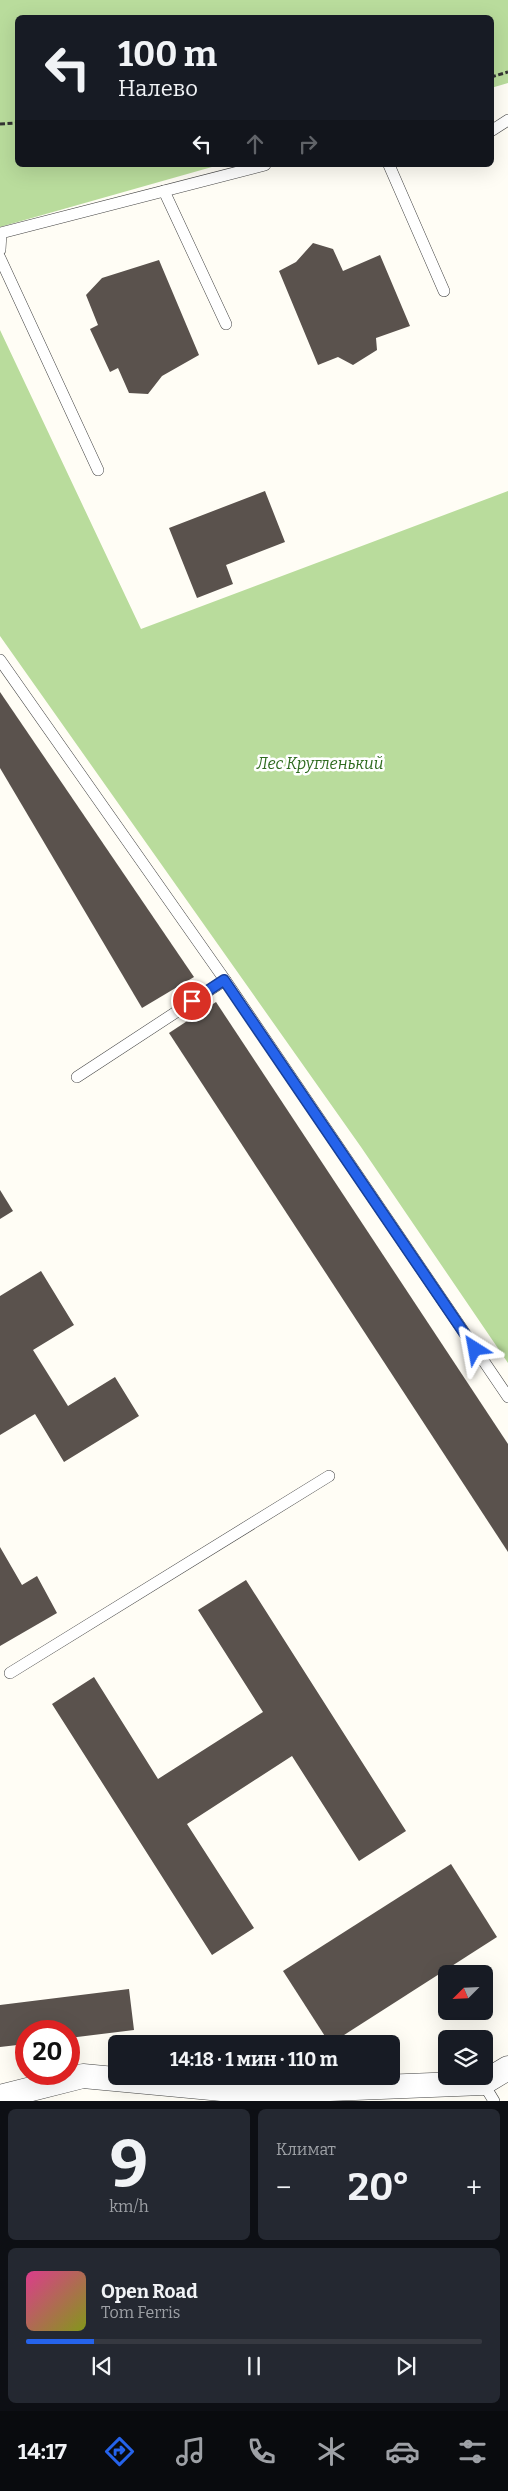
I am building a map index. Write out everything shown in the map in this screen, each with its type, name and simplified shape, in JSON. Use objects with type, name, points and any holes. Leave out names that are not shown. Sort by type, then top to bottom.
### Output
[{"type":"street","points":[[6,2098],[83,2076],[255,2097],[489,2092],[508,2068]]},
{"type":"lane","points":[[494,129],[508,120]]},
{"type":"lane","points":[[0,250],[2,233],[258,167]]},
{"type":"lane","points":[[390,167],[444,292]]},
{"type":"lane","points":[[164,191],[226,324]]},
{"type":"lane","points":[[0,258],[98,470]]},
{"type":"lane","points":[[0,660],[224,980],[508,1398]]},
{"type":"lane","points":[[77,1077],[224,980]]},
{"type":"lane","points":[[10,1673],[329,1476]]},
{"type":"path","points":[[494,76],[508,72]]},
{"type":"path","points":[[0,124],[15,123]]},
{"type":"green space","points":[[0,0],[508,0],[508,83],[494,87],[494,15],[15,15],[15,167],[212,167],[0,227]]},
{"type":"green space","name":"Лес Кругленький","points":[[0,330],[141,629],[508,491],[508,1363],[361,1147],[0,636]]},
{"type":"building","points":[[313,243],[333,249],[343,271],[380,255],[410,326],[376,338],[377,350],[353,365],[338,357],[318,365],[279,271],[296,262]]},
{"type":"building","points":[[159,260],[199,355],[162,376],[148,394],[129,393],[118,368],[110,372],[90,329],[98,325],[86,295],[102,278]]},
{"type":"building","points":[[265,491],[285,542],[226,565],[233,584],[197,598],[169,528]]},
{"type":"building","points":[[0,692],[194,977],[142,1008],[0,768]]},
{"type":"building","points":[[216,1002],[508,1444],[508,1552],[169,1033]]},
{"type":"building","points":[[0,1190],[13,1211],[0,1219]]},
{"type":"building","points":[[41,1271],[74,1325],[33,1350],[68,1406],[115,1377],[139,1416],[64,1462],[35,1414],[0,1435],[0,1296]]},
{"type":"building","points":[[0,1547],[22,1585],[37,1576],[57,1613],[0,1646]]},
{"type":"building","points":[[246,1580],[406,1831],[359,1861],[292,1756],[187,1824],[254,1928],[212,1955],[52,1704],[94,1677],[158,1779],[263,1712],[198,1610]]},
{"type":"building","points":[[451,1864],[497,1937],[453,1965],[438,1965],[438,1975],[344,2035],[324,2035],[283,1971]]},
{"type":"building","points":[[129,1989],[134,2030],[80,2037],[80,2020],[15,2020],[15,2045],[0,2047],[0,2005]]},
{"type":"route","points":[[192,1001],[224,980],[475,1349]]}]
